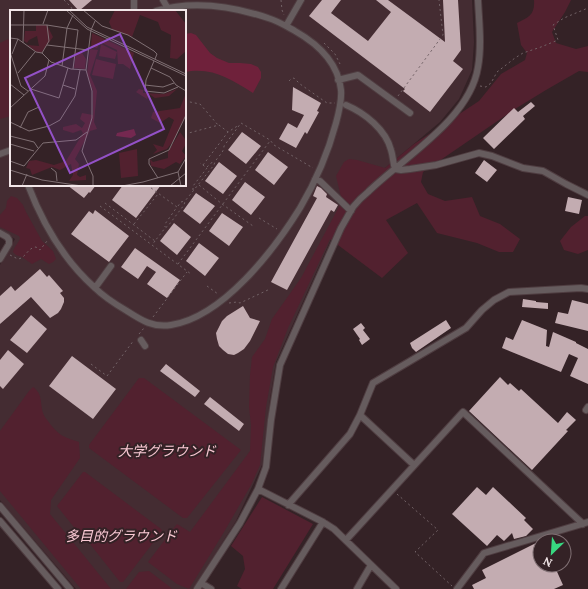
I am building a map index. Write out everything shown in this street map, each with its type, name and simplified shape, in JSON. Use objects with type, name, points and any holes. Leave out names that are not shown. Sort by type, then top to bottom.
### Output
[{"type":"street","points":[[163,0],[167,8]]},
{"type":"street","points":[[286,26],[301,0]]},
{"type":"street","points":[[197,589],[240,523],[258,489],[266,467],[271,420],[280,365],[340,228],[353,207],[368,192],[435,134],[454,115],[473,85],[478,68],[480,52],[478,0]]},
{"type":"street","points":[[28,186],[45,223],[70,262],[85,279],[111,302],[146,325],[170,326],[198,316],[224,298],[254,270],[276,244],[316,179],[330,144],[343,104],[341,90],[334,66],[328,57],[318,47],[305,37],[276,21],[250,12],[208,4],[181,6],[160,10]]},
{"type":"street","points":[[338,80],[358,75],[410,113]]},
{"type":"street","points":[[343,104],[354,108],[366,117],[384,135],[391,149],[395,169]]},
{"type":"street","points":[[0,154],[10,150]]},
{"type":"street","points":[[395,169],[401,170],[436,165],[479,153],[492,156],[523,168],[543,171],[588,195]]},
{"type":"street","points":[[316,179],[320,181],[351,211]]},
{"type":"street","points":[[0,233],[9,240],[9,244],[0,259]]},
{"type":"street","points":[[95,288],[111,266]]},
{"type":"street","points":[[288,504],[350,434],[360,415],[373,383],[466,328],[482,310],[494,300],[509,292],[581,288],[588,290]]},
{"type":"street","points":[[138,338],[145,346]]},
{"type":"street","points":[[346,540],[463,412],[585,523]]},
{"type":"street","points":[[360,415],[414,465]]},
{"type":"street","points":[[258,489],[334,529],[396,589]]},
{"type":"street","points":[[0,506],[70,589]]},
{"type":"street","points":[[0,521],[58,589]]},
{"type":"street","points":[[281,589],[323,522]]},
{"type":"street","points":[[456,589],[484,554],[585,523]]},
{"type":"street","points":[[357,589],[371,565]]},
{"type":"street","points":[[201,583],[211,589]]},
{"type":"path","points":[[64,0],[72,10]]},
{"type":"path","points":[[281,0],[282,10],[285,17]]},
{"type":"path","points":[[394,101],[444,36],[439,0]]},
{"type":"path","points":[[473,85],[486,87],[491,83],[497,72],[515,58],[523,53],[558,40],[553,25],[564,18],[588,8]]},
{"type":"path","points":[[321,41],[335,54],[341,67]]},
{"type":"path","points":[[288,81],[294,78],[327,103],[343,104]]},
{"type":"path","points":[[186,101],[200,104],[219,125],[228,132]]},
{"type":"path","points":[[203,165],[228,132],[241,123],[270,140],[274,145],[316,169]]},
{"type":"path","points":[[186,134],[219,125]]},
{"type":"path","points":[[152,245],[214,165],[224,149],[224,146],[239,125]]},
{"type":"path","points":[[178,264],[270,140]]},
{"type":"path","points":[[200,162],[207,168]]},
{"type":"path","points":[[194,191],[193,186],[211,163],[215,162]]},
{"type":"path","points":[[199,185],[222,204],[253,226]]},
{"type":"path","points":[[148,186],[177,207]]},
{"type":"path","points":[[134,225],[158,194]]},
{"type":"path","points":[[165,228],[165,224],[177,207],[181,202],[185,201]]},
{"type":"path","points":[[105,203],[155,241]]},
{"type":"path","points":[[100,206],[191,274]]},
{"type":"path","points":[[258,218],[279,231]]},
{"type":"path","points":[[5,251],[18,259],[22,258],[32,247],[36,247],[40,250],[49,239],[48,236],[52,233]]},
{"type":"path","points":[[91,364],[107,376],[138,338],[146,325],[187,272]]},
{"type":"path","points":[[207,286],[220,295]]},
{"type":"path","points":[[227,301],[228,303],[240,303],[270,289]]},
{"type":"path","points":[[392,490],[438,530],[415,552],[456,589]]},
{"type":"shaded area","points":[[0,0],[472,0],[474,42],[472,70],[459,99],[440,122],[378,174],[336,228],[276,362],[262,465],[236,521],[193,589],[76,589],[0,500],[0,265],[15,239],[0,230]]},
{"type":"shaded area","points":[[191,33],[196,35],[210,53],[217,58],[229,63],[251,64],[258,67],[261,72],[261,78],[253,93],[221,75],[204,71],[186,72],[186,34]]},
{"type":"green space","points":[[534,0],[571,0],[552,32],[556,43],[576,49],[588,46],[588,72],[579,71],[515,109],[423,172],[421,182],[428,194],[445,201],[472,197],[480,216],[500,224],[520,239],[513,252],[499,252],[477,243],[437,233],[417,203],[386,220],[408,253],[382,278],[330,239],[288,328],[273,367],[266,407],[260,465],[251,485],[189,589],[177,584],[148,562],[177,524],[190,532],[250,451],[251,425],[249,407],[252,357],[265,339],[272,319],[301,278],[342,201],[336,176],[344,162],[349,159],[357,160],[385,168],[414,144],[479,101],[501,74],[525,60],[527,53],[521,45],[517,23],[530,15],[533,9]]},
{"type":"green space","points":[[8,39],[10,42],[10,116],[0,119],[0,43]]},
{"type":"green space","points":[[11,196],[17,198],[23,205],[42,241],[53,251],[56,259],[53,262],[49,264],[41,259],[32,264],[13,252],[20,238],[19,236],[0,227],[0,215],[6,208],[7,201]]},
{"type":"green space","points":[[585,216],[588,216],[588,250],[578,254],[564,250],[560,241],[571,227]]},
{"type":"green space","name":"大学グラウンド","points":[[139,378],[144,378],[241,450],[187,518],[183,518],[89,448],[89,445]]},
{"type":"green space","points":[[33,387],[41,399],[43,414],[52,426],[61,435],[79,442],[80,458],[51,500],[50,514],[111,589],[81,589],[0,491],[0,431]]},
{"type":"green space","name":"多目的グラウンド","points":[[83,472],[162,531],[123,582],[120,582],[79,530],[77,531],[57,506]]},
{"type":"green space","points":[[262,497],[313,524],[273,589],[242,589],[237,586],[245,569],[243,556],[231,546]]},
{"type":"green space","points":[[149,571],[172,589],[126,589],[139,572]]},
{"type":"building","points":[[69,0],[92,0],[80,10],[78,10]]},
{"type":"building","points":[[322,0],[341,0],[331,13],[368,41],[391,12],[376,0],[388,0],[445,42],[443,0],[458,0],[461,50],[453,61],[463,69],[430,112],[403,91],[405,89],[309,16]]},
{"type":"building","points":[[293,87],[321,103],[317,111],[319,112],[307,134],[305,132],[296,148],[279,139],[288,123],[297,128],[304,115],[292,110]]},
{"type":"building","points":[[531,102],[535,106],[523,116],[525,119],[494,149],[483,138],[514,108],[518,112]]},
{"type":"building","points":[[242,132],[261,146],[246,164],[228,150]]},
{"type":"building","points":[[268,152],[288,167],[274,185],[255,170]]},
{"type":"building","points":[[484,160],[497,170],[487,182],[475,173]]},
{"type":"building","points":[[219,162],[237,176],[223,194],[205,181]]},
{"type":"building","points":[[245,182],[265,197],[251,215],[232,200]]},
{"type":"building","points":[[68,186],[95,186],[84,198]]},
{"type":"building","points":[[122,186],[160,186],[136,218],[112,200]]},
{"type":"building","points":[[317,186],[327,194],[326,197],[338,205],[334,212],[331,210],[287,290],[271,282],[317,198],[313,196]]},
{"type":"building","points":[[196,193],[215,206],[200,224],[183,211]]},
{"type":"building","points":[[568,197],[582,200],[579,214],[565,211]]},
{"type":"building","points":[[95,210],[129,236],[109,262],[71,234],[89,211],[93,214]]},
{"type":"building","points":[[222,213],[243,227],[229,246],[209,231]]},
{"type":"building","points":[[174,223],[191,237],[177,255],[160,241]]},
{"type":"building","points":[[199,243],[219,258],[205,276],[186,261]]},
{"type":"building","points":[[135,248],[180,280],[167,298],[147,284],[156,272],[147,266],[138,279],[121,267]]},
{"type":"building","points":[[40,269],[47,277],[49,275],[63,291],[60,293],[64,298],[61,309],[50,318],[31,297],[0,324],[0,296],[11,286],[15,291]]},
{"type":"building","points":[[523,299],[548,303],[548,309],[522,307]]},
{"type":"building","points":[[572,300],[588,304],[588,331],[555,323],[558,312],[568,314]]},
{"type":"building","points":[[243,306],[250,318],[260,321],[250,341],[244,349],[234,355],[228,354],[219,346],[216,333],[222,321],[227,316]]},
{"type":"building","points":[[31,315],[47,329],[27,353],[10,340]]},
{"type":"building","points":[[446,320],[451,328],[416,352],[412,348],[410,343]]},
{"type":"building","points":[[522,320],[547,330],[546,346],[549,347],[553,332],[588,349],[588,384],[570,376],[578,358],[569,354],[561,372],[502,348],[506,337],[513,340]]},
{"type":"building","points":[[361,323],[365,328],[363,330],[370,339],[362,345],[353,329]]},
{"type":"building","points":[[8,350],[24,364],[3,389],[0,386],[0,360]]},
{"type":"building","points":[[72,356],[116,389],[93,419],[49,386]]},
{"type":"building","points":[[166,364],[200,391],[195,397],[160,371]]},
{"type":"building","points":[[500,377],[508,385],[510,383],[519,391],[521,389],[558,423],[567,412],[576,420],[566,430],[568,431],[532,470],[469,411]]},
{"type":"building","points":[[210,397],[244,424],[239,431],[204,404]]},
{"type":"building","points":[[477,487],[486,495],[493,487],[526,518],[524,520],[533,529],[526,536],[514,539],[512,533],[504,541],[497,535],[487,546],[452,514]]},
{"type":"building","points":[[532,545],[532,573],[558,573],[563,585],[554,589],[474,589],[472,585],[486,578],[482,570]]}]
